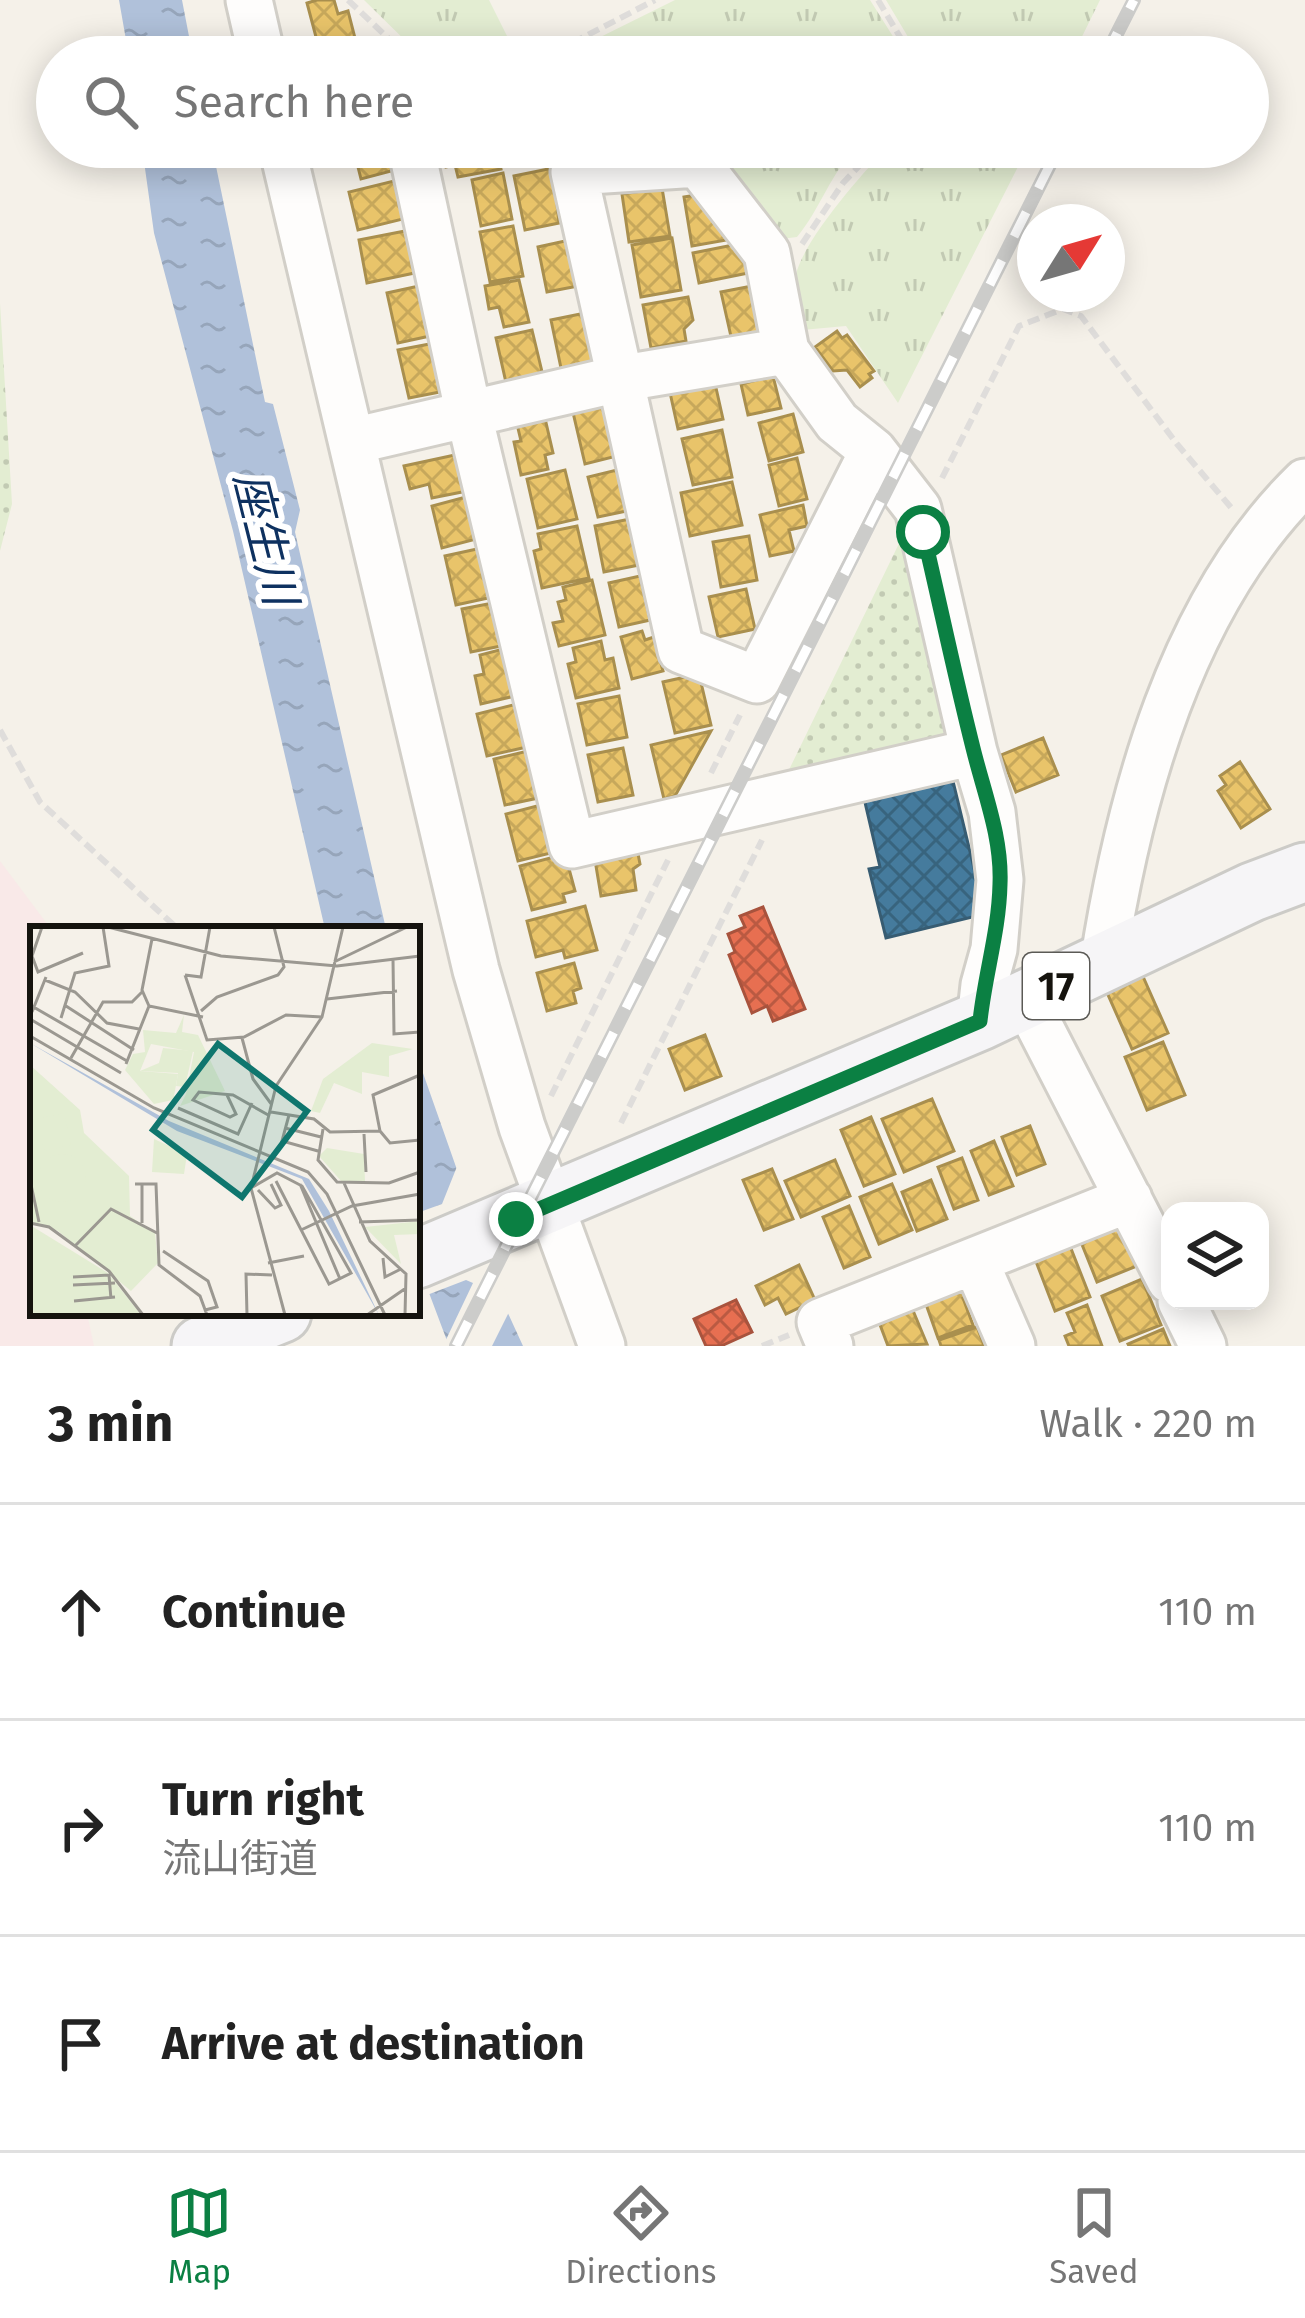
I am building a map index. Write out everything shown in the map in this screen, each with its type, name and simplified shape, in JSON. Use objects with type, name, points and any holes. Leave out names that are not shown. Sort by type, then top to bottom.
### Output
[{"type":"main road","name":"17","points":[[420,1258],[1003,1010],[1252,892],[1305,872]]},
{"type":"main road","points":[[201,1346],[275,1316]]},
{"type":"street","points":[[250,0],[258,36]]},
{"type":"street","points":[[287,168],[532,1212],[602,1346]]},
{"type":"street","points":[[416,168],[572,845],[974,752]]},
{"type":"street","points":[[636,168],[574,172],[681,650],[757,680],[873,451]]},
{"type":"street","points":[[701,168],[767,253],[786,351],[837,422],[873,451],[918,509],[992,812],[1000,880],[994,950],[984,986],[1130,1198],[1161,1262]]},
{"type":"street","points":[[353,441],[618,379],[786,351]]},
{"type":"street","points":[[1103,964],[1117,876],[1147,764],[1216,597],[1262,529],[1305,482]]},
{"type":"street","points":[[830,1346],[820,1322],[1130,1198]]},
{"type":"street","points":[[975,1261],[1012,1346]]},
{"type":"street","points":[[1185,1310],[1203,1346]]},
{"type":"path","points":[[348,0],[386,36]]},
{"type":"path","points":[[586,36],[655,0]]},
{"type":"path","points":[[878,0],[899,36]]},
{"type":"path","points":[[770,268],[801,245],[857,168]]},
{"type":"path","points":[[918,509],[933,496],[1019,326],[1063,309],[1081,316],[1238,517],[1262,529]]},
{"type":"path","points":[[550,1099],[757,680]]},
{"type":"path","points":[[0,730],[40,802],[175,926]]},
{"type":"path","points":[[616,1132],[787,795]]},
{"type":"shaded area","points":[[0,861],[49,926],[30,926],[30,1316],[90,1316],[94,1346],[0,1346]]},
{"type":"green space","points":[[364,0],[489,0],[507,36],[401,36]]},
{"type":"green space","points":[[675,0],[870,0],[893,36],[602,36]]},
{"type":"green space","points":[[886,0],[1100,0],[1082,36],[907,36]]},
{"type":"green space","points":[[720,168],[839,168],[797,237],[781,239]]},
{"type":"green space","points":[[869,168],[1017,168],[898,403],[846,326],[802,330],[795,288],[798,268],[818,231]]},
{"type":"green space","points":[[0,303],[12,504],[0,551]]},
{"type":"green space","points":[[908,525],[960,740],[785,778]]},
{"type":"water","points":[[119,0],[182,0],[189,36],[125,36]]},
{"type":"water","name":"座生川","points":[[145,168],[216,168],[265,402],[273,404],[300,510],[295,532],[385,926],[324,926],[233,531],[154,233]]},
{"type":"water","points":[[420,1065],[523,1346],[449,1346],[420,1269]]},
{"type":"pier","points":[[460,1159],[511,1308],[492,1346],[443,1346],[473,1283],[466,1280],[427,1295],[420,1275],[420,1212],[442,1204]]},
{"type":"building: Homes","points":[[334,0],[338,14],[348,11],[354,36],[316,36],[307,3]]},
{"type":"building: Homes","points":[[358,168],[394,168],[395,170],[361,179]]},
{"type":"building: Homes","points":[[456,168],[501,169],[458,177]]},
{"type":"building: Homes","points":[[553,168],[559,223],[525,230],[514,176]]},
{"type":"building: Homes","points":[[503,173],[512,219],[481,226],[472,180]]},
{"type":"building: Homes","points":[[394,181],[403,219],[358,230],[349,192]]},
{"type":"building: Homes","points":[[662,188],[670,236],[629,242],[622,194]]},
{"type":"building: Homes","points":[[709,193],[738,238],[692,246],[684,197]]},
{"type":"building: Homes","points":[[513,226],[523,276],[490,282],[480,232]]},
{"type":"building: Homes","points":[[415,229],[424,271],[367,283],[359,240]]},
{"type":"building: Homes","points":[[672,238],[681,290],[641,297],[632,245]]},
{"type":"building: Homes","points":[[574,239],[583,285],[547,292],[538,247]]},
{"type":"building: Homes","points":[[743,243],[748,273],[699,283],[693,253]]},
{"type":"building: Homes","points":[[519,280],[529,322],[504,327],[499,307],[489,309],[485,286]]},
{"type":"building: Homes","points":[[428,284],[439,334],[398,343],[387,293]]},
{"type":"building: Homes","points":[[752,286],[763,335],[732,341],[721,292]]},
{"type":"building: Homes","points":[[688,297],[693,320],[684,329],[686,341],[651,348],[643,305]]},
{"type":"building: Homes","points":[[590,312],[600,361],[561,368],[551,320]]},
{"type":"building: Homes","points":[[532,330],[544,380],[507,387],[496,338]]},
{"type":"building: Homes","points":[[837,331],[842,338],[847,335],[874,371],[860,387],[847,370],[833,371],[815,347]]},
{"type":"building: Homes","points":[[440,342],[450,390],[409,398],[398,350]]},
{"type":"building: Homes","points":[[773,376],[781,408],[748,415],[741,384]]},
{"type":"building: Homes","points":[[714,379],[723,419],[678,429],[669,388]]},
{"type":"building: Homes","points":[[604,400],[617,456],[585,464],[572,408]]},
{"type":"building: Homes","points":[[544,414],[553,453],[545,455],[548,469],[521,475],[514,442],[521,441],[516,420]]},
{"type":"building: Homes","points":[[793,414],[803,452],[769,461],[759,423]]},
{"type":"building: Homes","points":[[722,430],[732,477],[693,485],[682,439]]},
{"type":"building: Homes","points":[[464,453],[472,490],[432,498],[429,484],[410,489],[404,466]]},
{"type":"building: Homes","points":[[797,458],[807,499],[779,506],[769,465]]},
{"type":"building: Homes","points":[[621,469],[631,510],[598,517],[588,477]]},
{"type":"building: Homes","points":[[565,470],[577,519],[538,528],[527,479]]},
{"type":"building: Homes","points":[[732,482],[742,525],[690,536],[681,493]]},
{"type":"building: Homes","points":[[473,495],[484,537],[442,548],[432,506]]},
{"type":"building: Homes","points":[[803,505],[807,526],[789,530],[794,551],[770,556],[760,515]]},
{"type":"building: Homes","points":[[635,518],[644,564],[604,572],[595,526]]},
{"type":"building: Homes","points":[[577,526],[589,578],[542,588],[534,551],[541,549],[538,534]]},
{"type":"building: Homes","points":[[749,536],[757,580],[721,587],[713,542]]},
{"type":"building: Homes","points":[[486,547],[497,596],[456,605],[445,556]]},
{"type":"building: Homes","points":[[640,576],[650,620],[619,627],[609,583]]},
{"type":"building: Homes","points":[[592,580],[605,635],[559,646],[553,623],[563,621],[558,602],[566,600],[563,587]]},
{"type":"building: Homes","points":[[746,589],[755,629],[718,637],[709,597]]},
{"type":"building: Homes","points":[[498,602],[506,645],[471,652],[462,609]]},
{"type":"building: Homes","points":[[642,631],[645,640],[654,637],[663,671],[632,679],[621,637]]},
{"type":"building: Homes","points":[[601,641],[605,660],[613,658],[619,688],[576,698],[568,664],[576,662],[573,648]]},
{"type":"building: Homes","points":[[507,648],[519,695],[481,704],[475,676],[484,674],[480,655]]},
{"type":"building: Homes","points":[[699,674],[711,725],[675,733],[663,682]]},
{"type":"building: Homes","points":[[619,696],[627,737],[587,745],[578,704]]},
{"type":"building: Homes","points":[[521,703],[531,746],[487,756],[477,714]]},
{"type":"building: Homes","points":[[711,731],[675,796],[664,799],[651,745]]},
{"type":"building: Homes","points":[[1043,738],[1058,775],[1016,792],[1001,755]]},
{"type":"building: Homes","points":[[623,748],[633,795],[598,802],[588,755]]},
{"type":"building: Homes","points":[[532,750],[543,797],[505,805],[494,759]]},
{"type":"building: Homes","points":[[1240,762],[1270,809],[1241,828],[1218,791],[1226,785],[1220,776]]},
{"type":"building: Homes","points":[[545,804],[551,853],[518,861],[506,814]]},
{"type":"building: Homes","points":[[635,838],[640,864],[633,869],[636,890],[601,896],[595,860]]},
{"type":"building: Homes","points":[[565,854],[575,891],[563,894],[565,902],[532,910],[520,866]]},
{"type":"building: Homes","points":[[585,906],[597,950],[565,958],[563,950],[536,957],[527,921]]},
{"type":"building: Homes","points":[[574,963],[581,988],[573,991],[576,1003],[547,1011],[537,973]]},
{"type":"building: Homes","points":[[1141,972],[1168,1033],[1132,1049],[1105,988]]},
{"type":"building: Homes","points":[[705,1035],[721,1076],[685,1090],[669,1049]]},
{"type":"building: Homes","points":[[1163,1042],[1185,1095],[1147,1110],[1125,1057]]},
{"type":"building: Homes","points":[[932,1099],[954,1151],[904,1172],[882,1119]]},
{"type":"building: Homes","points":[[871,1117],[895,1174],[864,1186],[841,1130]]},
{"type":"building: Homes","points":[[1030,1126],[1045,1164],[1017,1175],[1002,1137]]},
{"type":"building: Homes","points":[[994,1141],[1013,1186],[989,1195],[971,1151]]},
{"type":"building: Homes","points":[[962,1158],[978,1200],[954,1209],[938,1167]]},
{"type":"building: Homes","points":[[835,1160],[850,1196],[801,1217],[785,1181]]},
{"type":"building: Homes","points":[[772,1169],[793,1219],[764,1230],[743,1180]]},
{"type":"building: Homes","points":[[931,1180],[947,1219],[917,1231],[902,1192]]},
{"type":"building: Homes","points":[[892,1184],[912,1230],[879,1244],[860,1197]]},
{"type":"building: Homes","points":[[849,1206],[870,1257],[844,1268],[823,1217]]},
{"type":"building: Homes","points":[[1116,1216],[1137,1266],[1097,1282],[1077,1232]]},
{"type":"building: Homes","points":[[1070,1246],[1090,1297],[1055,1311],[1035,1259]]},
{"type":"building: Homes","points":[[799,1265],[815,1300],[786,1314],[778,1298],[765,1305],[756,1286]]},
{"type":"building: Homes","points":[[962,1274],[970,1295],[963,1298],[973,1325],[938,1338],[921,1290]]},
{"type":"building: Homes","points":[[1142,1279],[1161,1325],[1120,1341],[1102,1296]]},
{"type":"building: Homes","points":[[909,1301],[927,1344],[888,1346],[876,1314]]},
{"type":"building: Homes","points":[[1087,1305],[1102,1346],[1069,1346],[1065,1336],[1075,1332],[1067,1313]]},
{"type":"building: Homes","points":[[977,1327],[984,1345],[991,1346],[941,1346],[939,1340]]},
{"type":"building: Homes","points":[[1163,1329],[1170,1346],[1128,1344]]},
{"type":"building: Shops","points":[[763,907],[805,1009],[773,1021],[767,1006],[752,1013],[729,955],[735,952],[728,934],[745,927],[740,916]]},
{"type":"building: Shops","points":[[736,1300],[752,1332],[721,1346],[706,1346],[694,1319]]},
{"type":"building: Public","points":[[952,777],[985,914],[886,938],[869,869],[880,867],[864,798]]},
{"type":"railway","points":[[1116,36],[1134,0]]},
{"type":"railway","points":[[456,1346],[1048,168]]},
{"type":"route","points":[[516,1219],[980,1021],[994,950],[1000,880],[992,812],[923,532]]}]
